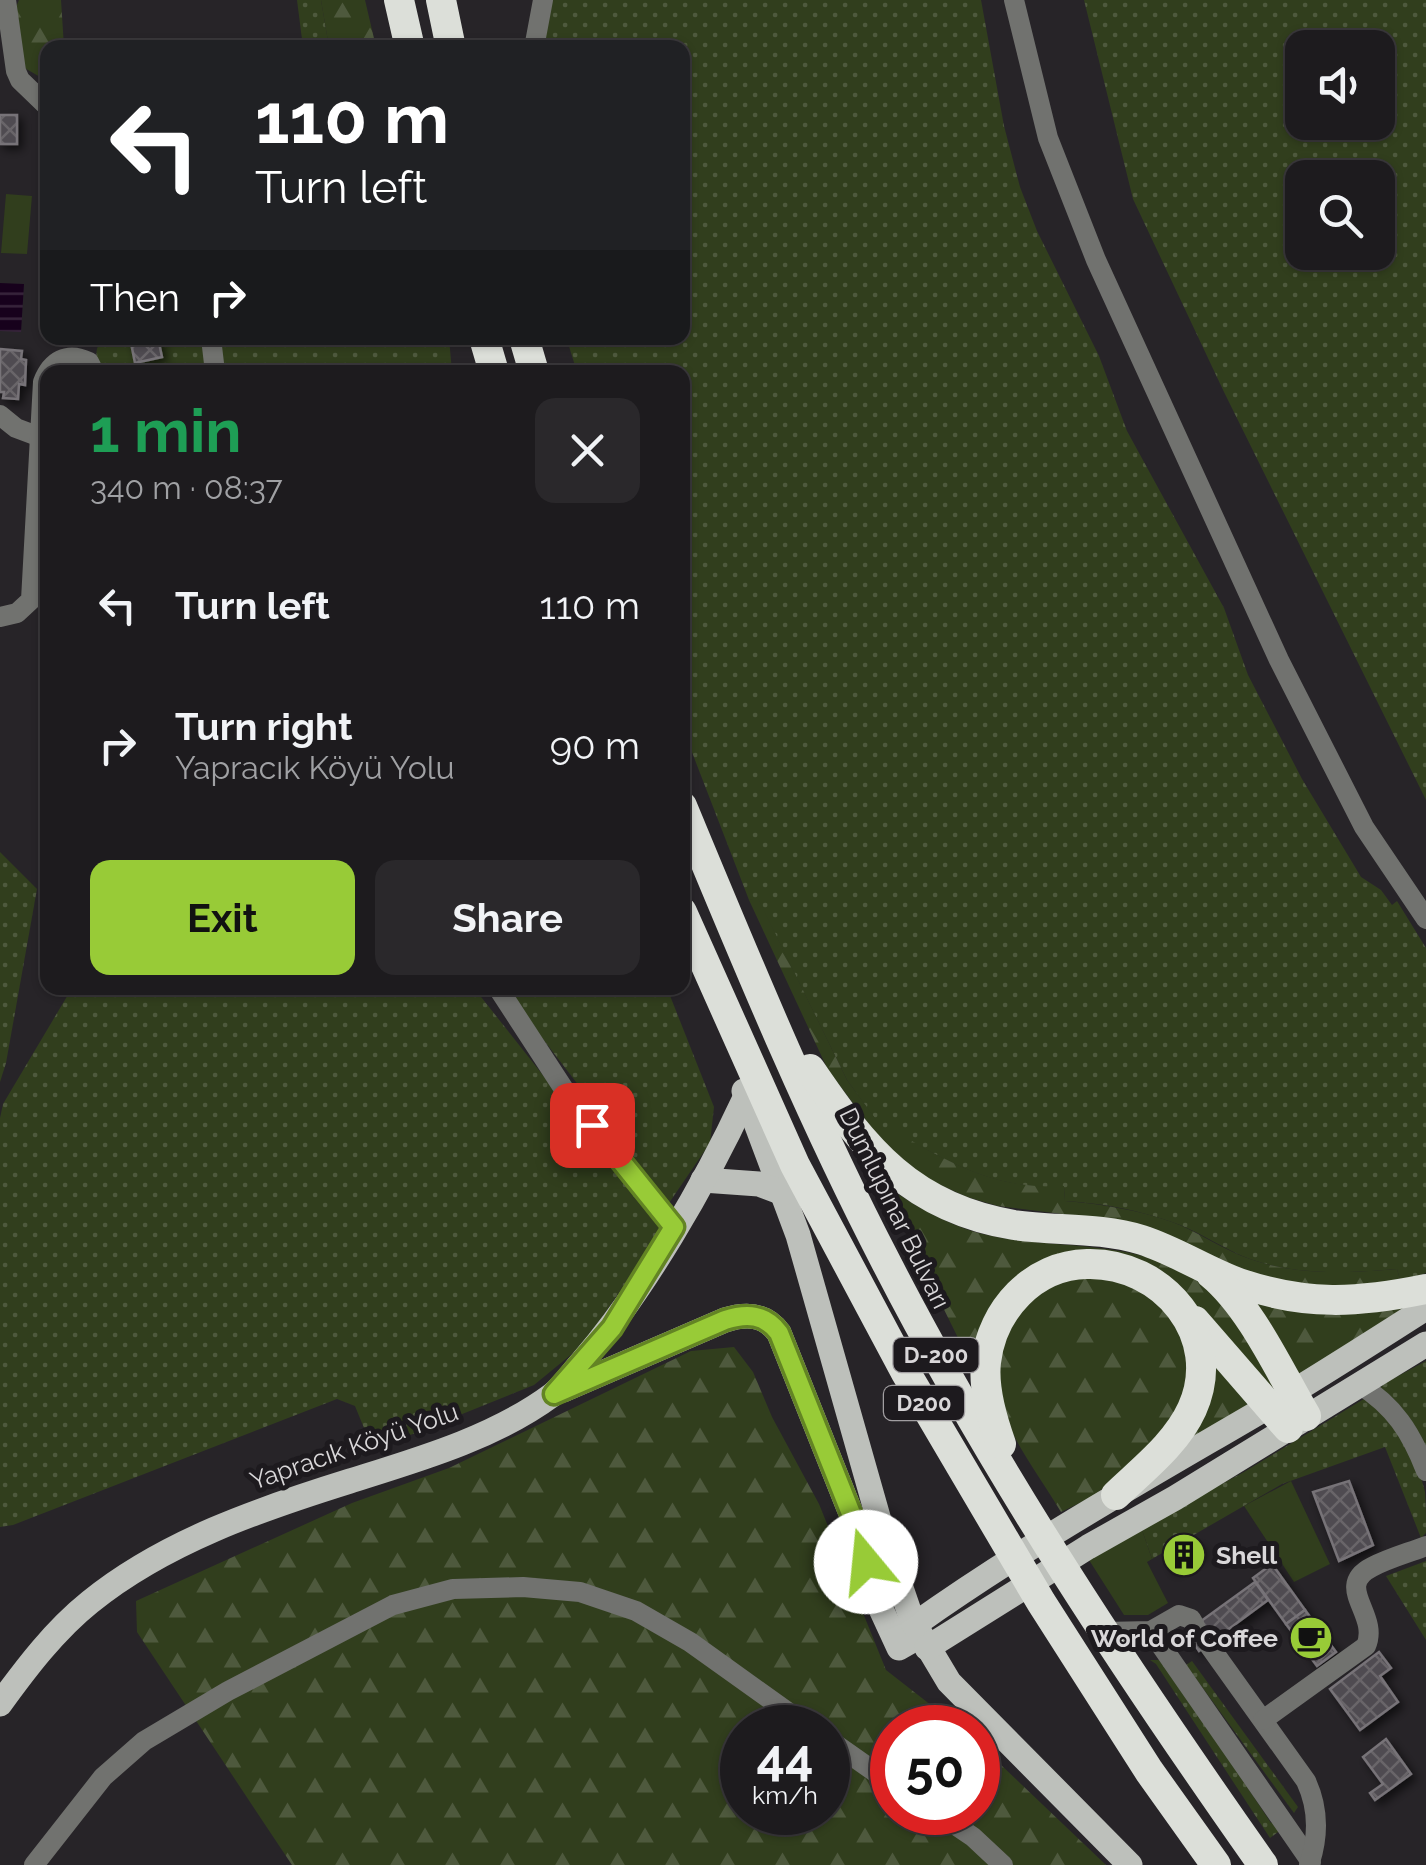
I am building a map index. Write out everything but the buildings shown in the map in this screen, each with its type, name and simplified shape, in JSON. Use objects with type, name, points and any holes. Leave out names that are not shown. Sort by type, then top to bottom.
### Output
[{"type":"highway","points":[[398,0],[408,40]]},
{"type":"highway","points":[[441,0],[450,40]]},
{"type":"highway","name":"Dumlupınar Bulvarı","points":[[690,825],[760,996],[885,1261],[942,1366],[1104,1632],[1263,1865]]},
{"type":"highway","name":"D200","points":[[690,931],[796,1165],[906,1373],[1051,1618],[1149,1772],[1216,1865]]},
{"type":"highway","points":[[760,996],[860,1140],[877,1158],[920,1190],[969,1214],[1016,1225],[1105,1231],[1141,1240],[1238,1282],[1310,1300],[1365,1300],[1426,1289]]},
{"type":"highway","points":[[1022,1498],[994,1424],[986,1364],[994,1329],[1013,1299],[1028,1284],[1066,1266],[1108,1265],[1159,1287],[1289,1411]]},
{"type":"highway","points":[[1201,1266],[1222,1283],[1268,1349],[1289,1411]]},
{"type":"highway","points":[[1116,1495],[1173,1438],[1199,1392],[1201,1349],[1186,1312]]},
{"type":"main road","points":[[732,1028],[745,1098],[783,1193],[884,1538],[921,1636],[950,1682],[1130,1865]]},
{"type":"main road","name":"Yapracık Köyü Yolu","points":[[0,1704],[89,1602],[138,1569],[255,1513],[412,1462],[473,1437],[554,1394],[612,1328],[703,1180],[745,1098]]},
{"type":"main road","points":[[703,1180],[759,1184],[783,1193]]},
{"type":"main road","points":[[554,1394],[725,1320],[747,1315],[765,1319],[779,1333],[856,1526],[875,1596],[898,1648],[982,1612],[1176,1498],[1426,1308]]},
{"type":"main road","points":[[921,1636],[970,1585],[1116,1495],[1289,1411],[1359,1384],[1426,1344]]},
{"type":"street","points":[[6,0],[5,48],[20,80],[40,99]]},
{"type":"street","points":[[535,40],[542,0]]},
{"type":"street","points":[[1014,0],[1048,138],[1096,260],[1280,660],[1364,826],[1426,920]]},
{"type":"street","points":[[54,365],[65,358],[86,356]]},
{"type":"street","points":[[0,416],[40,438],[30,600],[17,614],[0,617]]},
{"type":"street","points":[[503,995],[571,1100],[674,1227]]},
{"type":"street","points":[[1359,1384],[1402,1421],[1426,1471]]},
{"type":"street","points":[[1263,1720],[1366,1646],[1370,1624],[1357,1599],[1360,1576],[1372,1567],[1426,1546]]},
{"type":"street","points":[[34,1865],[103,1778],[144,1741],[228,1691],[394,1605],[454,1589],[524,1587],[580,1592],[636,1611],[690,1642],[778,1705]]},
{"type":"street","points":[[1104,1632],[1151,1630],[1179,1615],[1195,1626]]},
{"type":"street","points":[[1151,1630],[1310,1863]]},
{"type":"street","points":[[1208,1644],[1306,1781],[1314,1798],[1316,1838],[1310,1863]]},
{"type":"street","points":[[970,1835],[1003,1865]]},
{"type":"green space","points":[[19,0],[61,0],[64,40],[40,40],[40,77],[23,67],[13,15]]},
{"type":"green space","points":[[297,0],[321,0],[328,40],[302,40]]},
{"type":"green space","points":[[321,0],[365,0],[374,40],[328,40]]},
{"type":"green space","points":[[551,0],[981,0],[1004,126],[1020,187],[1037,231],[1099,356],[1127,431],[1224,608],[1248,675],[1302,779],[1361,877],[1381,890],[1392,905],[1397,901],[1426,948],[1426,1273],[1401,1283],[1397,1269],[1323,1272],[1268,1264],[1159,1218],[1065,1201],[1064,1187],[1017,1184],[974,1172],[892,1130],[886,1134],[847,1080],[758,899],[749,900],[690,747],[690,365],[575,365],[569,345],[690,345],[690,40],[542,40]]},
{"type":"green space","points":[[1084,0],[1426,0],[1426,800],[1133,199]]},
{"type":"green space","points":[[6,194],[32,196],[27,254],[1,253]]},
{"type":"green space","points":[[207,345],[208,365],[99,365],[98,347]]},
{"type":"green space","points":[[218,345],[450,345],[451,365],[223,365]]},
{"type":"green space","points":[[0,852],[37,889],[0,1082]]},
{"type":"green space","points":[[758,898],[847,1080],[886,1133],[892,1129],[953,1163],[995,1179],[1064,1186],[1065,1201],[1119,1208],[1172,1222],[1268,1264],[1323,1272],[1397,1269],[1401,1283],[1365,1290],[1280,1284],[1078,1216],[998,1206],[923,1177],[896,1160],[828,1070],[749,900]]},
{"type":"green space","points":[[68,995],[480,995],[663,1227],[584,1344],[534,1385],[373,1450],[355,1406],[337,1399],[0,1527],[3,1104]]},
{"type":"green space","points":[[512,995],[670,995],[714,1107],[710,1143],[669,1203]]},
{"type":"green space","points":[[891,1192],[978,1233],[1131,1253],[1184,1272],[1207,1288],[1227,1310],[1277,1388],[1269,1391],[1195,1308],[1066,1255],[973,1353],[964,1350],[890,1200]]},
{"type":"green space","points":[[1092,1276],[1131,1285],[1166,1310],[1189,1351],[1186,1397],[1143,1457],[1092,1497],[1061,1512],[1009,1426],[999,1395],[998,1362],[1008,1331],[1040,1293],[1054,1284]]},
{"type":"green space","points":[[1248,1297],[1416,1300],[1296,1377]]},
{"type":"green space","points":[[734,1347],[753,1372],[772,1417],[819,1504],[886,1670],[931,1705],[870,1705],[870,1835],[1000,1835],[1000,1764],[1106,1865],[292,1865],[137,1632],[136,1601],[352,1503],[449,1468],[691,1351]]},
{"type":"green space","points":[[1212,1354],[1253,1404],[1164,1458]]},
{"type":"green space","points":[[1426,1361],[1426,1457],[1379,1389]]},
{"type":"green space","points":[[1367,1397],[1394,1427],[1422,1481],[1426,1533],[1421,1538],[1385,1447],[1282,1484],[1152,1559],[1141,1527],[1244,1472]]},
{"type":"green space","points":[[1291,1481],[1330,1564],[1294,1582],[1244,1506]]},
{"type":"green space","points":[[1141,1527],[1152,1559],[1147,1562],[1168,1603],[1148,1615],[1124,1615],[1089,1560]]},
{"type":"green space","points":[[1426,1561],[1426,1640],[1386,1576]]},
{"type":"green space","points":[[1150,1660],[1159,1660],[1180,1686],[1271,1823],[1278,1818],[1278,1832],[1270,1838],[1156,1664]]},
{"type":"green space","points":[[1192,1661],[1298,1807],[1294,1813],[1186,1665]]},
{"type":"shaded area","points":[[0,283],[24,284],[21,332],[0,331]]},
{"type":"place","name":"Shell","points":[[1184,1555]]},
{"type":"place","name":"World of Coffee","points":[[1311,1638]]},
{"type":"route","points":[[592,1125],[674,1227],[612,1328],[554,1394],[739,1315],[765,1319],[779,1333],[856,1526],[866,1562]]}]
